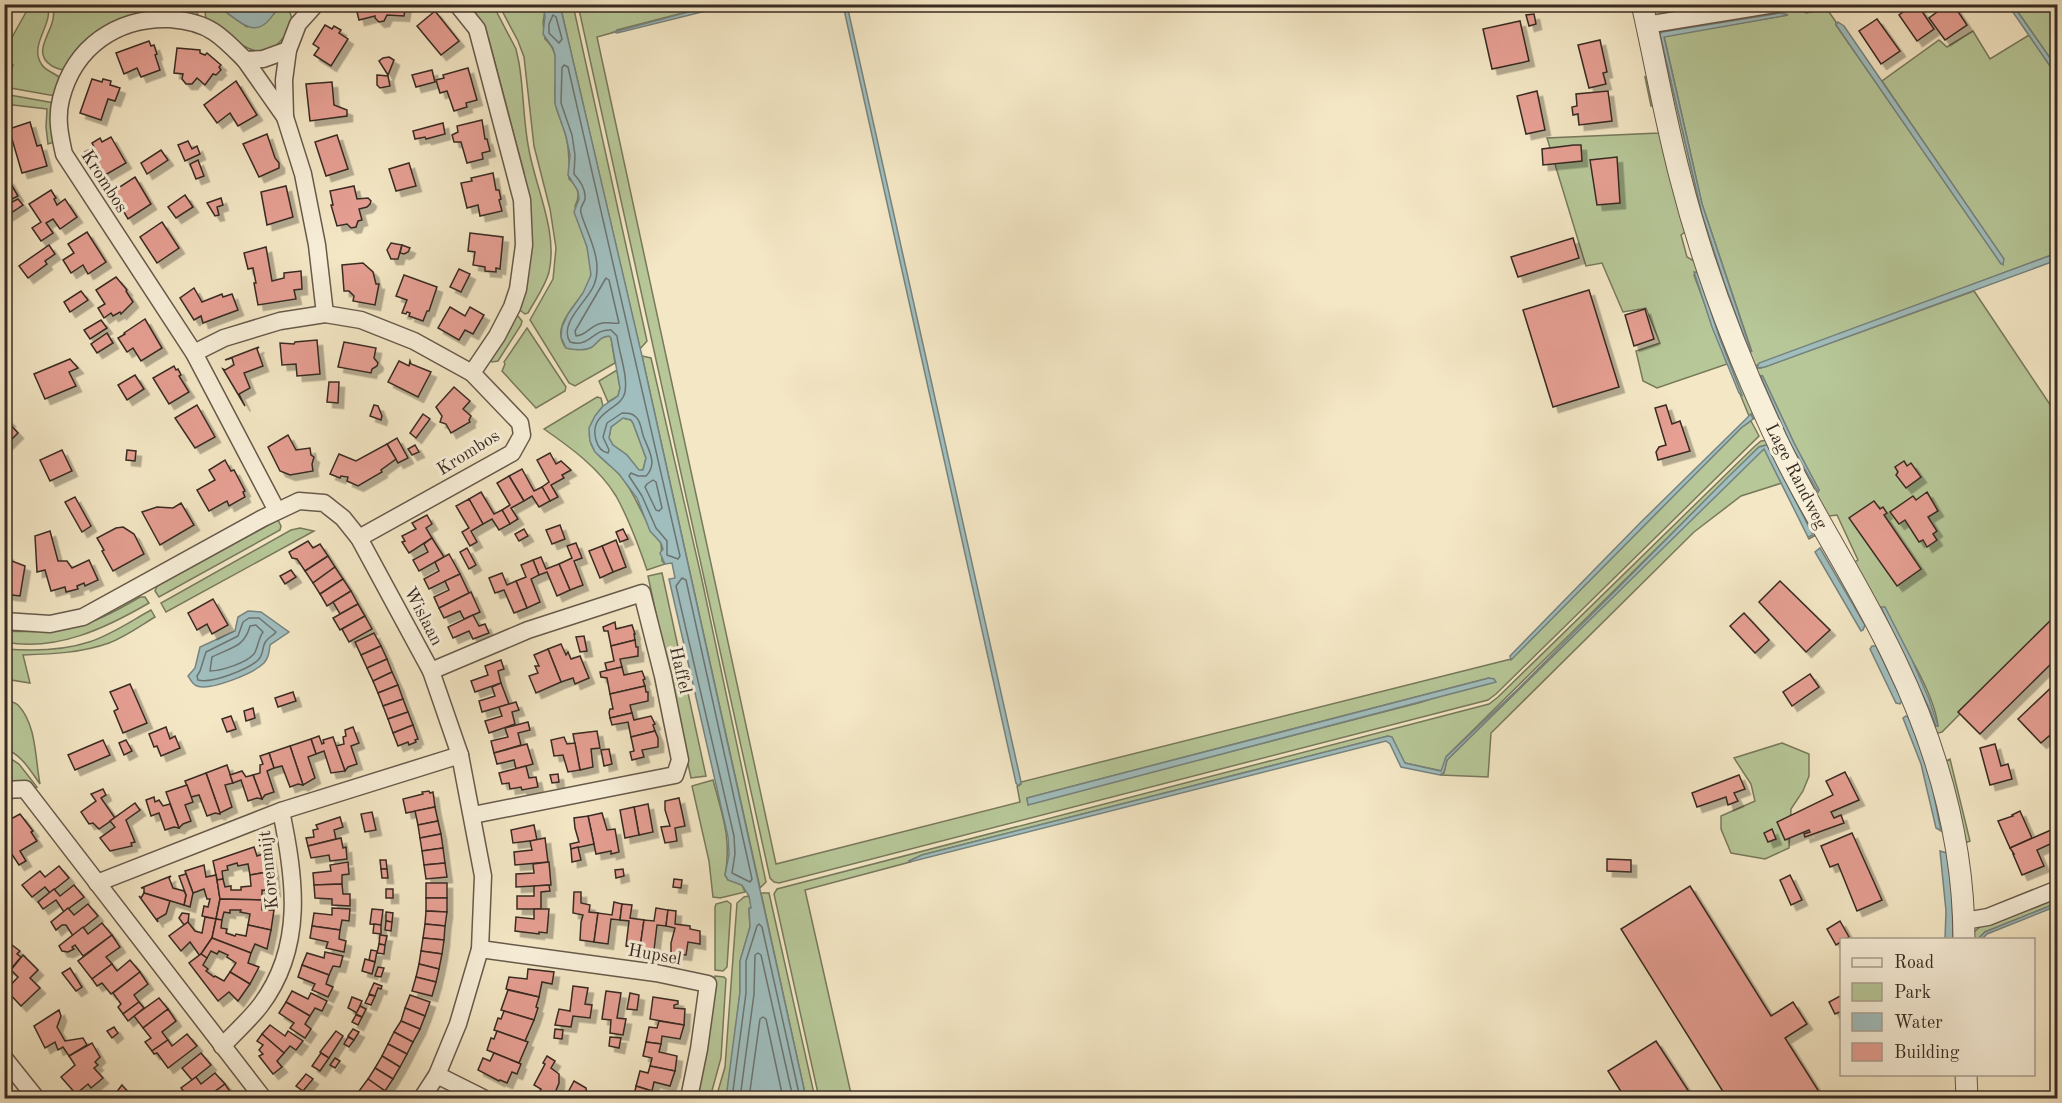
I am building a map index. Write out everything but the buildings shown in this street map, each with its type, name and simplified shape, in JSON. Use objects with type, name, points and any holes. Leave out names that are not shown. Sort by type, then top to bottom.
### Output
[{"type":"street","name":"Krombos","points":[[316,4],[298,24],[288,50],[284,80],[285,117],[305,186],[317,245],[325,314]]},
{"type":"street","points":[[457,4],[477,29],[522,200],[524,246],[518,289],[512,307],[497,336],[472,373]]},
{"type":"street","points":[[1644,15],[1775,4]]},
{"type":"street","name":"Lage Randweg","points":[[1644,15],[1680,176],[1707,269],[1729,332],[1773,432],[1807,500],[1894,658],[1915,705],[1944,788],[1958,860],[1964,930]]},
{"type":"street","name":"Krombos","points":[[277,511],[194,353],[64,154],[58,128],[60,101],[75,64],[91,46],[110,32],[136,21],[153,19],[180,20],[213,32],[245,60],[285,117]]},
{"type":"street","points":[[245,60],[263,59],[288,50]]},
{"type":"street","name":"Krombos","points":[[194,353],[224,338],[280,321],[325,314],[361,320],[414,340],[472,373],[520,423],[522,435],[512,453],[359,538]]},
{"type":"street","name":"Wislaan","points":[[4,621],[50,624],[83,617],[299,501],[324,504],[343,518],[359,538],[431,670],[460,755],[483,876],[480,950],[458,1024],[437,1075],[422,1098]]},
{"type":"street","name":"Haffel","points":[[431,670],[528,630],[642,593],[663,676],[680,760],[675,775],[473,815]]},
{"type":"street","name":"Korenmijt","points":[[97,883],[281,811],[460,755]]},
{"type":"street","points":[[4,790],[24,789],[263,1098]]},
{"type":"street","name":"Korenmijt","points":[[222,1046],[261,1005],[281,970],[290,942],[294,902],[290,856],[281,811]]},
{"type":"street","points":[[1964,930],[1988,917],[2058,889]]},
{"type":"street","name":"Hupsel","points":[[480,950],[656,973],[708,984],[699,1049],[689,1098]]},
{"type":"street","points":[[4,1058],[36,1098]]},
{"type":"street","points":[[437,1075],[483,1098]]},
{"type":"street","points":[[1966,1076],[1967,1098]]},
{"type":"green space","points":[[194,4],[199,18],[156,12],[136,14],[121,20],[65,70],[52,66],[43,57],[43,46],[53,18],[53,5]]},
{"type":"green space","points":[[30,5],[48,5],[49,13],[39,43],[38,58],[46,69],[61,79],[55,96],[5,87],[5,77],[9,77],[13,65],[7,63],[4,65],[5,50]]},
{"type":"green space","points":[[200,5],[216,5],[247,27],[274,14],[279,5],[288,5],[293,23],[282,39],[272,48],[262,51],[252,50],[206,21],[205,11]]},
{"type":"green space","points":[[468,5],[493,5],[516,49],[519,63],[527,139],[551,242],[547,278],[528,313],[525,314],[517,308],[530,229],[524,173],[489,40],[483,26]]},
{"type":"green space","points":[[499,5],[543,5],[545,39],[551,46],[556,62],[556,106],[567,142],[569,179],[578,191],[575,206],[591,265],[589,283],[563,322],[561,339],[566,348],[583,349],[592,347],[601,339],[609,336],[615,363],[575,386],[569,383],[530,320],[553,279],[556,248],[550,209],[534,146],[524,57]]},
{"type":"green space","points":[[560,5],[573,5],[647,341],[640,349]]},
{"type":"green space","points":[[578,5],[714,5],[597,37],[776,864],[1020,802],[1017,786],[1021,782],[1511,659],[1741,428],[1751,421],[1759,436],[1488,700],[779,883],[770,878]],"holes":[[[1489,678],[1422,702],[1028,804],[1027,798]]]},
{"type":"green space","points":[[1798,5],[1848,5],[1827,9],[2003,264],[2003,259],[1882,81],[1939,40],[1947,47],[1973,31],[1990,59],[2029,35],[2057,76],[2057,253],[1757,365],[1757,368],[1761,368],[1974,291],[2057,415],[2057,616],[1942,732],[1933,731],[1854,569],[1855,562],[1858,560],[1837,515],[1823,514],[1740,341],[1688,178],[1657,33],[1669,25]],"holes":[[[1825,6],[1827,9],[1806,13],[1802,10]],[[1781,13],[1788,15],[1664,36],[1702,204],[1752,352],[1724,282],[1702,214],[1660,34]],[[1762,375],[1818,492],[1790,443]],[[1881,609],[1923,682],[1935,712],[1938,726]]]},
{"type":"green space","points":[[2013,5],[2057,5],[2057,68]]},
{"type":"green space","points":[[1645,77],[1651,80],[1687,226],[1681,235],[1687,257],[1699,264],[1758,415],[1753,419],[1751,414],[1749,416],[1740,394],[1698,273],[1694,275],[1727,364],[1657,388],[1643,381],[1636,351],[1660,343],[1646,308],[1623,312],[1602,263],[1586,266],[1547,138],[1659,133],[1654,105],[1651,106]]},
{"type":"green space","points":[[4,94],[54,103],[54,142],[48,144],[47,109],[5,104]]},
{"type":"green space","points":[[517,315],[522,321],[521,325],[498,361],[492,362],[489,358]]},
{"type":"green space","points":[[527,328],[566,387],[565,391],[536,408],[502,371],[504,362]]},
{"type":"green space","points":[[642,356],[651,358],[702,580],[766,882],[760,888]]},
{"type":"green space","points":[[617,370],[620,388],[618,396],[608,402],[599,381]]},
{"type":"green space","points":[[597,397],[601,398],[603,406],[591,426],[589,435],[592,446],[626,483],[661,543],[662,561],[665,564],[647,570],[629,523],[609,486],[583,459],[544,429]]},
{"type":"green space","points":[[623,418],[633,423],[646,458],[643,470],[639,471],[627,455],[613,445],[609,438],[611,427]]},
{"type":"green space","points":[[1769,440],[1818,534],[1809,539],[1808,537],[1812,534],[1811,530],[1769,448],[1765,445],[1759,447],[1446,757],[1442,771],[1405,763],[1388,736],[922,855],[910,862],[805,890],[852,1098],[819,1098],[774,894],[777,889],[1489,704],[1755,446],[1761,441]]},
{"type":"green space","points":[[1765,449],[1782,483],[1741,496],[1694,532],[1491,733],[1488,777],[1440,775],[1444,773],[1447,760]]},
{"type":"green space","points":[[278,520],[280,530],[159,597],[155,591],[157,586]]},
{"type":"green space","points":[[300,528],[314,531],[166,612],[161,603],[291,530]]},
{"type":"green space","points":[[662,573],[706,776],[691,778],[648,576]]},
{"type":"green space","points":[[140,597],[145,597],[149,603],[116,621],[80,636],[43,644],[5,642],[5,631],[45,631],[76,627],[106,616]]},
{"type":"green space","points":[[151,610],[155,617],[127,635],[109,643],[77,651],[23,655],[30,683],[5,679],[5,649],[47,650],[79,645],[105,636]]},
{"type":"green space","points":[[5,700],[18,705],[29,722],[40,784],[20,759],[5,749]]},
{"type":"green space","points":[[1782,743],[1809,754],[1809,776],[1803,791],[1791,809],[1789,848],[1765,859],[1731,853],[1721,829],[1721,816],[1755,801],[1751,784],[1734,758]]},
{"type":"green space","points":[[5,755],[19,764],[37,787],[5,782]]},
{"type":"green space","points":[[1950,759],[1970,841],[1965,843],[1944,762]]},
{"type":"green space","points":[[713,780],[727,838],[725,875],[728,880],[742,885],[745,892],[720,898],[713,897],[709,861],[692,786]]},
{"type":"green space","points":[[761,893],[769,893],[815,1098],[806,1098]]},
{"type":"green space","points":[[2057,894],[2057,903],[1985,932],[1979,938],[1972,938],[1974,932],[1981,926]]},
{"type":"green space","points":[[749,896],[752,908],[749,909],[750,927],[740,961],[740,992],[729,1086],[726,1098],[716,1098],[725,1067],[737,903]]},
{"type":"green space","points":[[727,901],[731,904],[727,967],[723,971],[715,970],[715,907],[716,904]]},
{"type":"green space","points":[[715,976],[726,979],[721,1058],[710,1098],[694,1098],[709,1025]]},
{"type":"water","points":[[279,4],[264,25],[257,28],[243,24],[216,5]]},
{"type":"water","points":[[543,5],[560,5],[642,356],[806,1098],[726,1098],[740,992],[740,961],[750,927],[749,896],[742,885],[728,880],[725,875],[729,854],[728,837],[669,579],[675,578],[672,563],[665,564],[660,553],[663,549],[661,543],[650,531],[637,498],[619,474],[595,452],[590,441],[589,428],[595,416],[603,406],[618,396],[620,388],[611,338],[603,337],[592,347],[579,350],[566,348],[561,337],[562,327],[568,314],[583,293],[591,275],[587,247],[574,212],[579,199],[578,191],[568,175],[570,155],[555,104],[555,55],[543,34],[545,16]],"holes":[[[623,418],[631,420],[646,458],[643,470],[639,470],[627,455],[613,445],[609,438],[611,427]]]},
{"type":"water","points":[[714,5],[730,5],[614,32]]},
{"type":"water","points":[[843,5],[847,5],[1021,782],[1019,786],[1016,783]]},
{"type":"water","points":[[2008,5],[2013,5],[2057,68],[2057,76]]},
{"type":"water","points":[[1781,13],[1788,15],[1664,37],[1702,204],[1750,353],[1702,214],[1660,34]]},
{"type":"water","points":[[1838,22],[1844,26],[2004,259],[2003,264],[1836,25]]},
{"type":"water","points":[[2057,253],[2057,260],[1757,368],[1759,363]]},
{"type":"water","points":[[1694,272],[1698,273],[1742,395],[1739,393],[1712,327]]},
{"type":"water","points":[[1760,375],[1763,377],[1818,492],[1790,443]]},
{"type":"water","points":[[1751,414],[1753,419],[1741,428],[1511,660],[1510,656]]},
{"type":"water","points":[[1767,445],[1813,535],[1808,537],[1764,449],[1447,760],[1444,772],[1440,775],[1401,767],[1390,744],[1386,741],[909,861],[922,855],[1388,736],[1392,737],[1405,763],[1441,771],[1446,757],[1519,688],[1728,477],[1759,447]]},
{"type":"water","points":[[1820,548],[1865,625],[1863,630],[1861,631],[1815,552]]},
{"type":"water","points":[[1881,607],[1885,607],[1912,660],[1938,726],[1936,726]]},
{"type":"water","points":[[248,611],[261,612],[289,632],[270,645],[266,661],[251,672],[212,686],[203,687],[194,684],[188,676],[195,668],[200,647],[235,631],[238,617]]},
{"type":"water","points":[[1876,646],[1902,700],[1900,704],[1896,703],[1870,649]]},
{"type":"water","points":[[1489,678],[1496,682],[1028,805],[1027,798]]},
{"type":"water","points":[[1906,716],[1909,718],[1929,770],[1941,831],[1936,828],[1921,764],[1903,718]]},
{"type":"water","points":[[1940,851],[1947,853],[1952,891],[1953,938],[1945,938],[1946,911]]},
{"type":"water","points":[[2057,903],[2057,906],[1979,938],[1985,932]]}]
